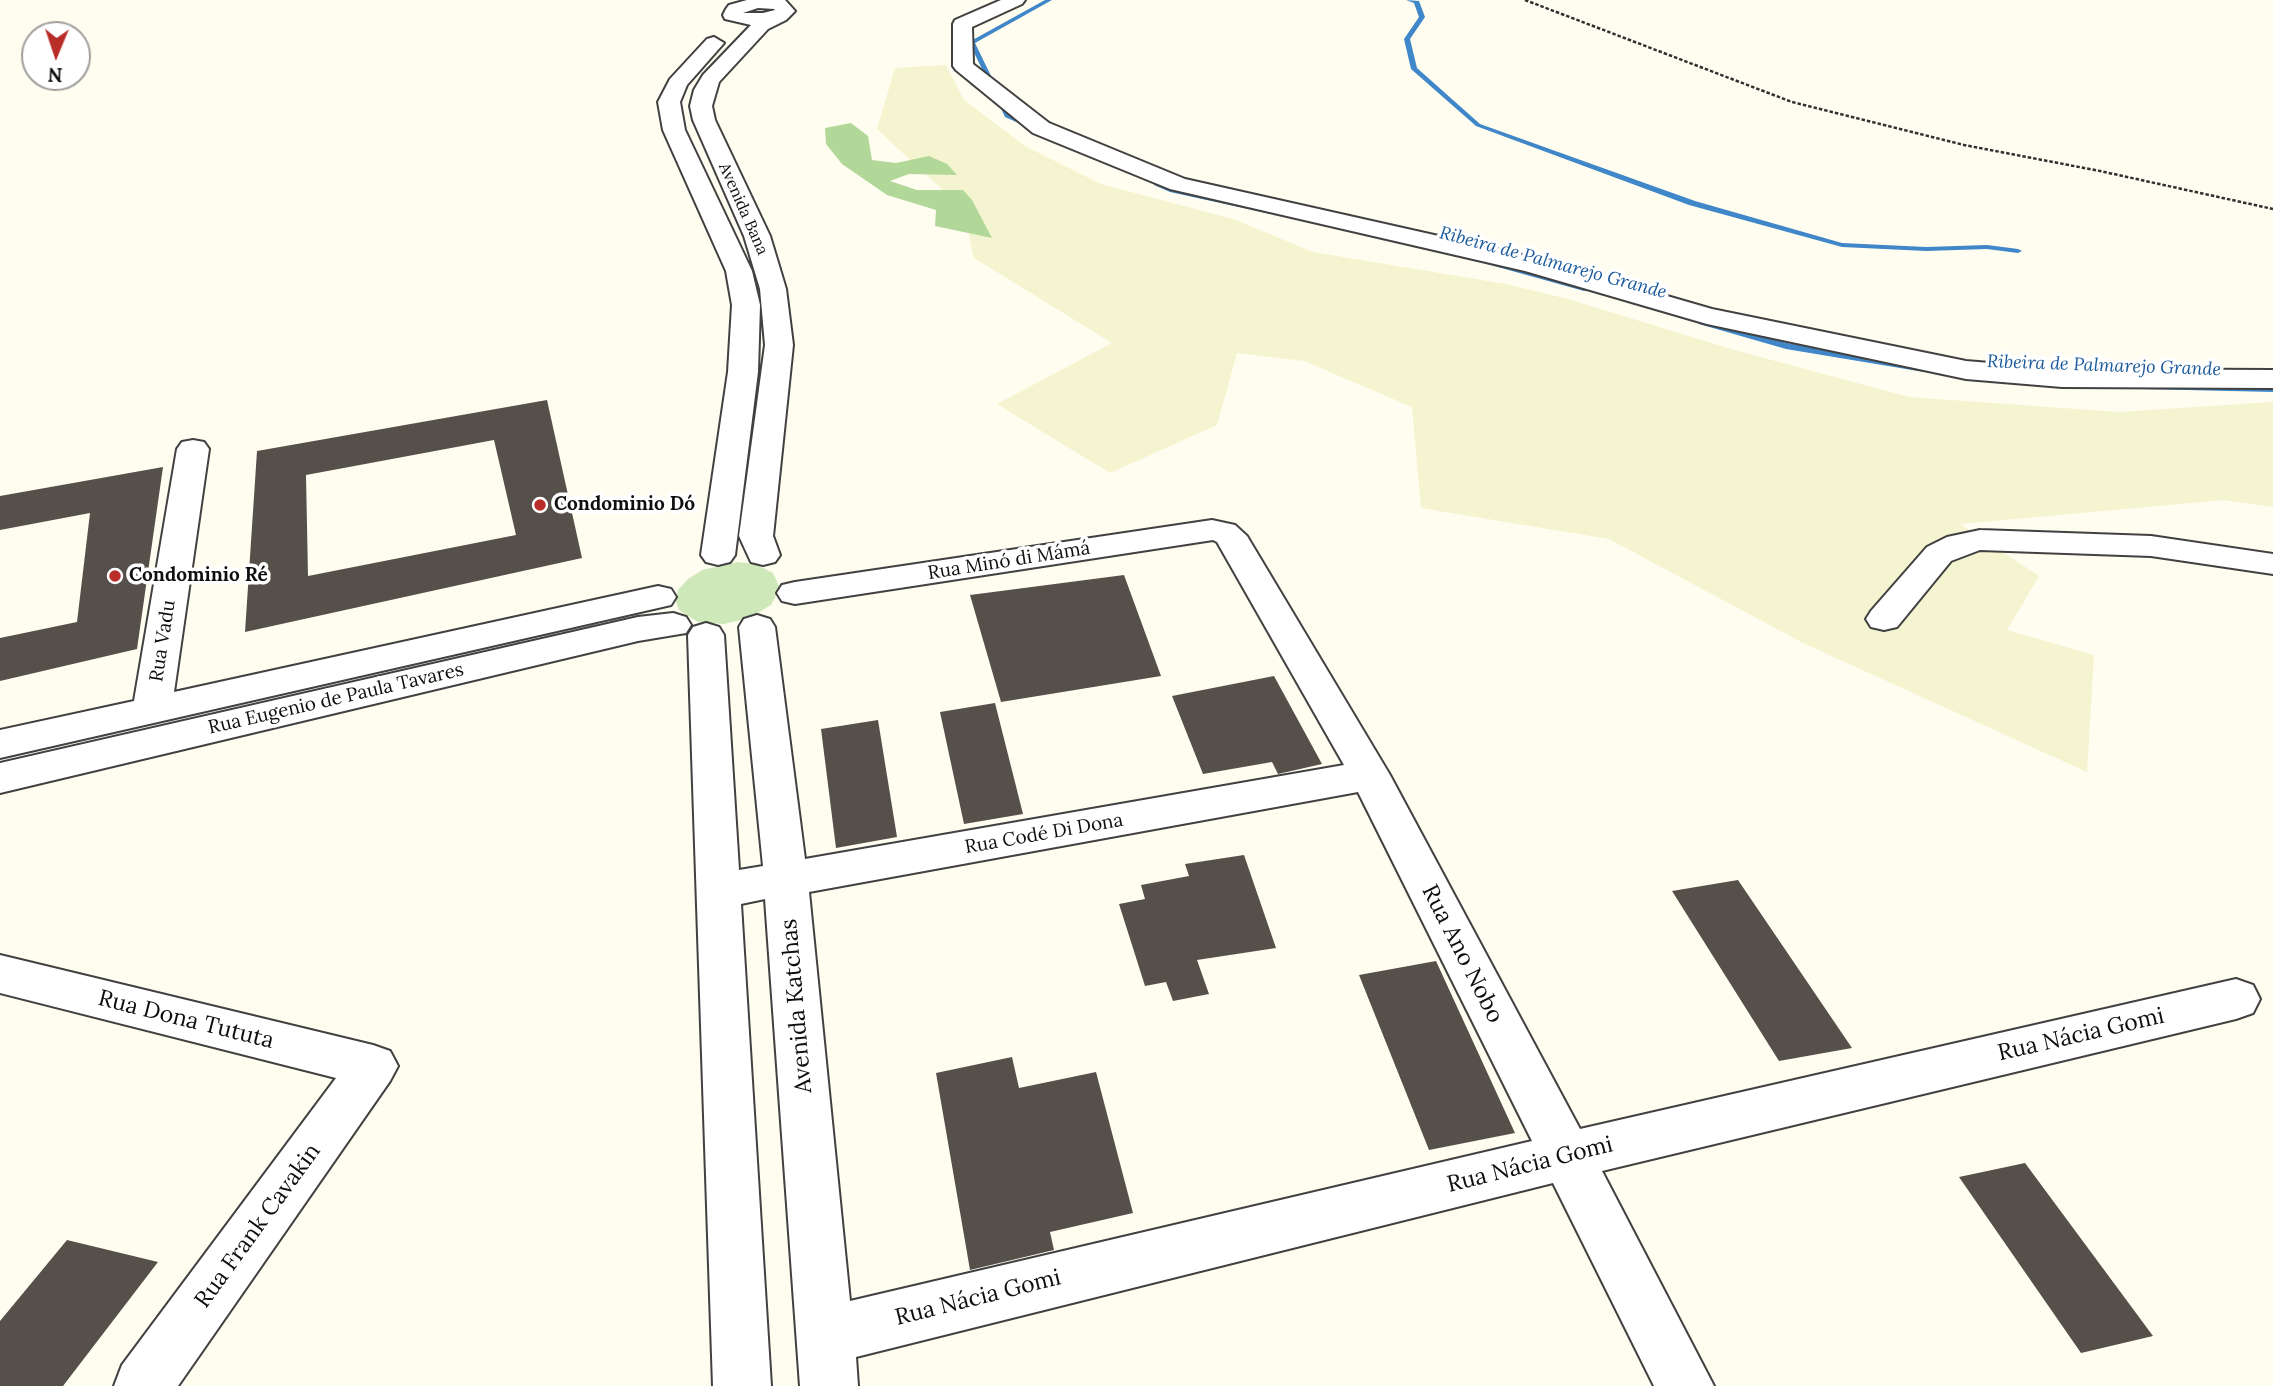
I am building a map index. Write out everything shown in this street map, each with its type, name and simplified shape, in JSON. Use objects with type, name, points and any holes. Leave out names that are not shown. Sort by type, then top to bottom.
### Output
[{"type":"street","points":[[1016,0],[962,24],[962,66],[1041,128],[1178,184],[1532,265],[1707,316],[1966,370],[2062,378],[2273,379]]},
{"type":"street","name":"Avenida Bana","points":[[718,555],[743,373],[746,304],[739,271],[674,130],[669,102],[677,83],[742,7],[752,20],[772,18],[761,24],[710,79],[704,90],[701,106],[714,144],[757,236],[773,289],[779,345],[756,536],[762,555]]},
{"type":"street","name":"Rua Vadu","points":[[152,709],[193,449]]},
{"type":"street","name":"Rua Minó di Mámá","points":[[795,593],[1212,530],[1223,532]]},
{"type":"street","name":"Rua Ano Nobo","points":[[1223,532],[1234,541],[1370,775],[1685,1386]]},
{"type":"street","points":[[1884,618],[1939,554],[1959,544],[1980,540],[2151,546],[2273,564]]},
{"type":"street","points":[[679,600],[723,635],[757,627],[785,609],[795,593],[794,576],[787,567],[762,555],[741,552],[718,555],[679,600],[718,891],[742,1386]]},
{"type":"street","name":"Rua Eugenio de Paula Tavares","points":[[0,744],[152,709],[679,600]]},
{"type":"street","name":"Rua Eugenio de Paula Tavares","points":[[0,778],[638,629],[679,600]]},
{"type":"street","name":"Avenida Katchas","points":[[757,627],[786,880],[829,1386]]},
{"type":"street","name":"Rua Codé Di Dona","points":[[718,891],[1370,775]]},
{"type":"street","name":"Rua Dona Tututa","points":[[0,974],[373,1066]]},
{"type":"street","name":"Rua Nácia Gomi","points":[[824,1336],[1566,1156],[2236,999]]},
{"type":"street","name":"Rua Frank Cavakin","points":[[142,1386],[373,1066]]},
{"type":"path","points":[[1525,0],[1792,102],[1964,145],[2100,171],[2273,209]]},
{"type":"green space","points":[[946,65],[964,100],[1025,146],[1101,184],[1233,219],[1313,252],[1506,284],[1568,299],[1731,349],[1909,397],[2119,412],[2273,402],[2273,507],[2224,500],[1960,524],[2039,576],[2007,630],[2094,655],[2087,772],[1803,643],[1609,539],[1421,508],[1412,407],[1304,361],[1237,353],[1217,425],[1110,473],[997,404],[1112,343],[974,258],[963,209],[877,129],[895,68]]},
{"type":"green space","points":[[851,123],[868,136],[872,160],[896,163],[929,156],[947,164],[957,175],[909,174],[890,181],[917,190],[963,190],[972,200],[992,238],[935,226],[936,210],[887,195],[842,164],[826,144],[825,128]]},
{"type":"green space","points":[[738,562],[755,564],[773,573],[780,588],[771,605],[749,618],[724,624],[698,622],[679,610],[676,602],[678,590],[688,579],[702,570]]},
{"type":"building","name":"Condominio Dó","points":[[547,400],[582,558],[245,632],[257,451]],"holes":[[[494,440],[516,535],[308,576],[306,475]]]},
{"type":"building","name":"Condominio Ré","points":[[163,467],[137,649],[0,681],[0,638],[77,622],[90,513],[0,530],[0,496]]},
{"type":"building","points":[[1124,575],[1161,676],[1001,702],[970,595]]},
{"type":"building","points":[[1274,676],[1322,764],[1278,774],[1272,762],[1203,774],[1172,696]]},
{"type":"building","points":[[995,703],[1023,814],[964,824],[940,712]]},
{"type":"building","points":[[878,720],[897,837],[836,848],[821,729]]},
{"type":"building","points":[[1244,855],[1276,948],[1197,960],[1209,994],[1173,1001],[1166,982],[1145,986],[1119,904],[1145,899],[1141,885],[1189,876],[1185,864]]},
{"type":"building","points":[[1738,880],[1852,1048],[1779,1061],[1672,891]]},
{"type":"building","points":[[1436,961],[1515,1133],[1429,1150],[1359,975]]},
{"type":"building","points":[[1012,1057],[1019,1088],[1096,1072],[1133,1213],[1050,1232],[1054,1250],[970,1270],[936,1073]]},
{"type":"building","points":[[2025,1163],[2153,1336],[2081,1353],[1959,1177]]},
{"type":"building","points":[[67,1240],[158,1262],[63,1386],[0,1386],[0,1321]]},
{"type":"waterway","name":"Ribeira de Palmarejo Grande","points":[[1032,127],[1007,116],[972,42],[1049,0]]},
{"type":"waterway","points":[[1409,0],[1417,2],[1422,17],[1407,39],[1414,69],[1478,125],[1692,203],[1842,245],[1926,249],[1987,247],[2018,251]]},
{"type":"waterway","name":"Ribeira de Palmarejo Grande","points":[[1157,183],[1173,190],[1271,212]]},
{"type":"waterway","name":"Ribeira de Palmarejo Grande","points":[[1490,262],[1587,289]]},
{"type":"waterway","name":"Ribeira de Palmarejo Grande","points":[[1702,322],[1786,346],[1924,369]]},
{"type":"waterway","name":"Ribeira de Palmarejo Grande","points":[[2102,386],[2273,389]]},
{"type":"place","name":"Condominio Dó","points":[[540,505]]},
{"type":"place","name":"Condominio Ré","points":[[115,576]]}]
